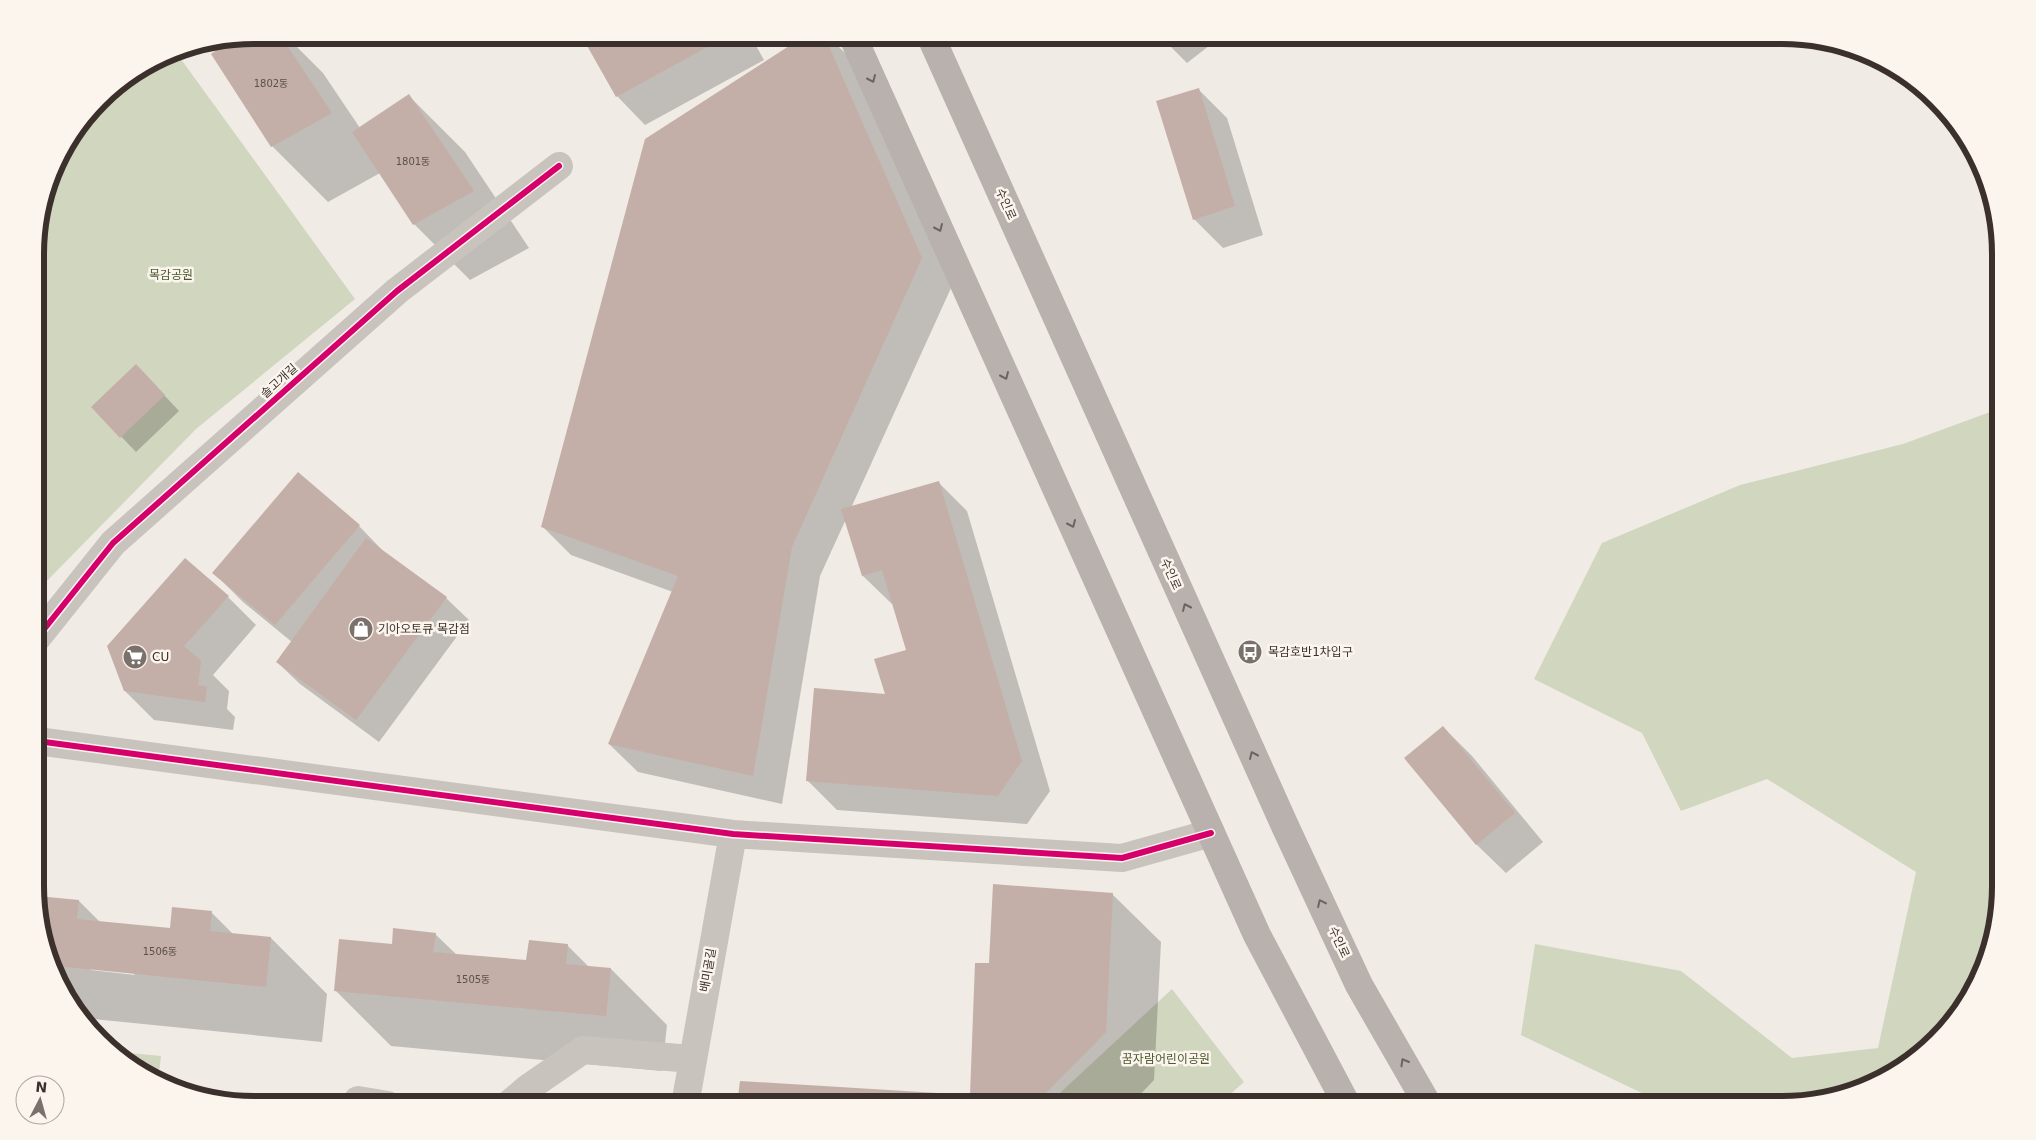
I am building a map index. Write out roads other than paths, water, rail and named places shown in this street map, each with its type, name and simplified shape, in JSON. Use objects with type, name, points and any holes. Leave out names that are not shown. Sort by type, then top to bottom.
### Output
[{"type":"main road","points":[[856,44],[1257,935],[1342,1096]]},
{"type":"main road","name":"수인로","points":[[934,44],[1284,826],[1359,985],[1423,1096]]},
{"type":"street","name":"솔고개길","points":[[44,629],[113,543],[398,291],[559,166]]},
{"type":"street","points":[[44,742],[733,834],[1122,858],[1211,834]]},
{"type":"street","name":"배미골길","points":[[686,1096],[733,834]]},
{"type":"street","points":[[525,1096],[583,1050],[692,1059]]},
{"type":"place","name":"기아오토큐 목감점","points":[[361,629]]},
{"type":"place","name":"목감호반1차입구","points":[[1250,652]]},
{"type":"place","name":"CU","points":[[135,657]]},
{"type":"park label","name":"목감공원","points":[[171,275]]},
{"type":"park label","name":"꿈자람어린이공원","points":[[1166,1059]]}]
